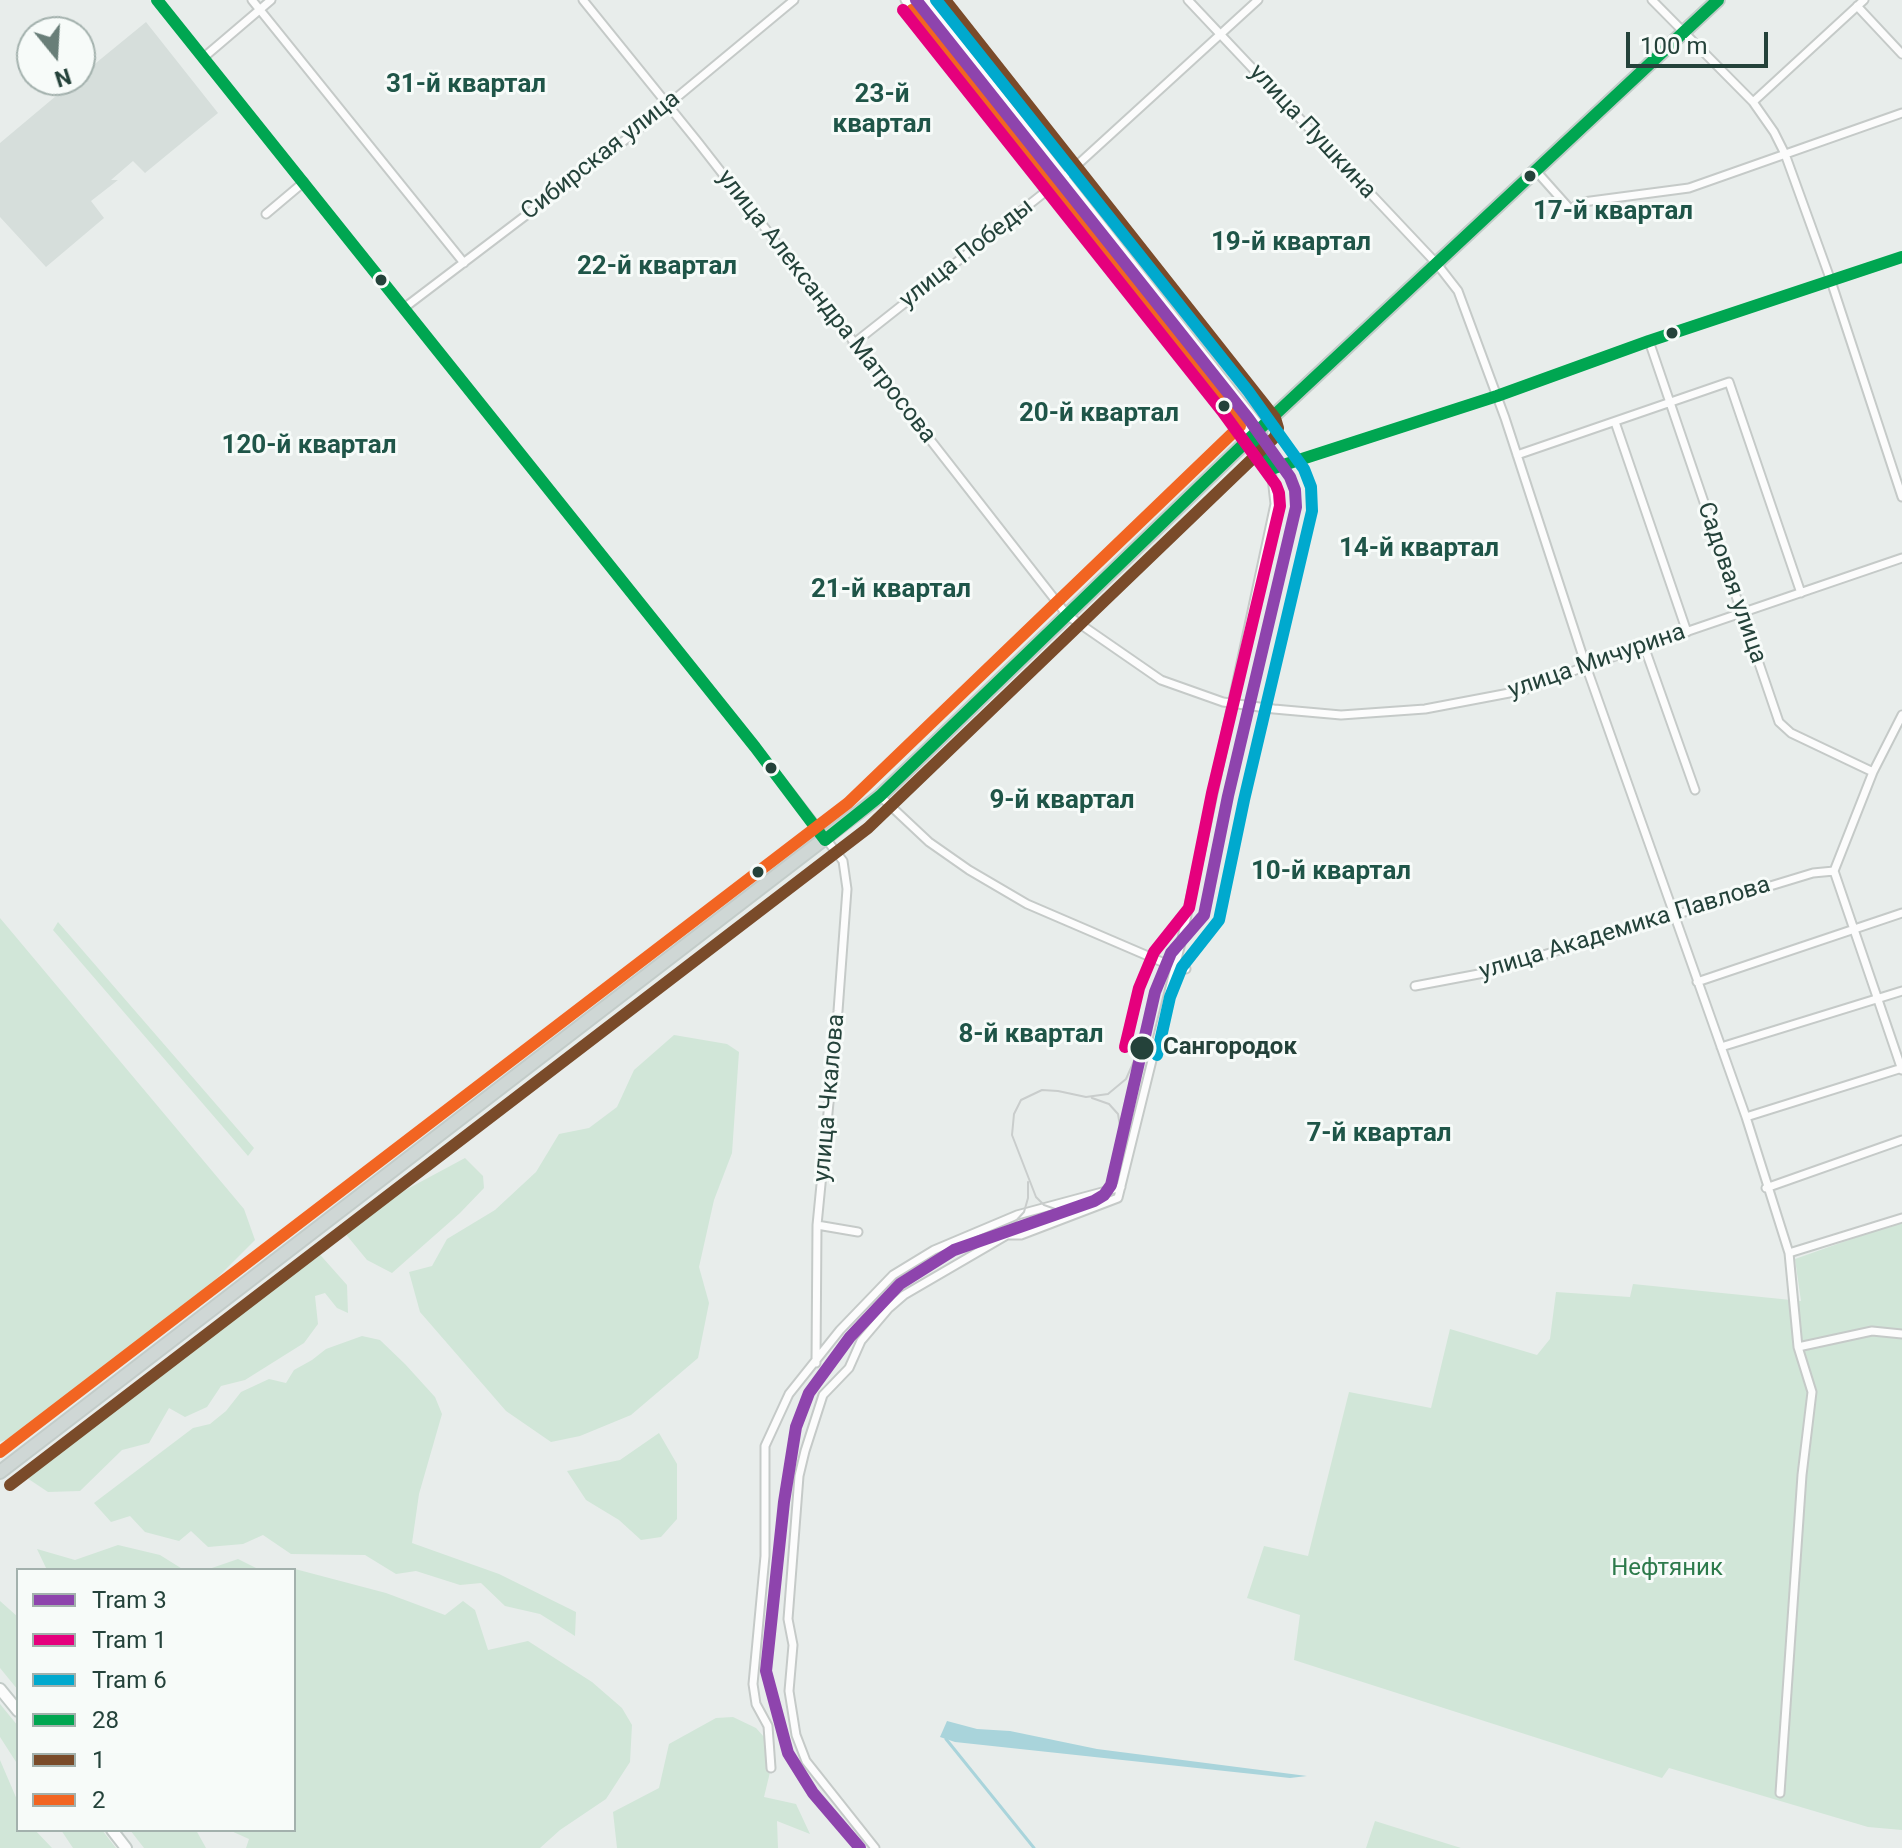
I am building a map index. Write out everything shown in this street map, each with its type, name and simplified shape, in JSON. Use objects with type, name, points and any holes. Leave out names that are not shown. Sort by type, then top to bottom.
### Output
[{"type":"main road","points":[[0,1472],[880,796],[1250,438],[1718,0]]},
{"type":"street","name":"улица Чкалова","points":[[157,0],[746,735],[843,861],[847,889],[817,1225],[816,1363]]},
{"type":"street","points":[[252,0],[464,263]]},
{"type":"street","points":[[203,58],[271,0]]},
{"type":"street","name":"улица Александра Матросова","points":[[583,0],[1067,615]]},
{"type":"street","name":"Сибирская улица","points":[[404,308],[668,105],[794,0]]},
{"type":"street","points":[[905,0],[1054,185],[1250,438],[1265,453]]},
{"type":"street","points":[[875,1848],[806,1761],[796,1735],[789,1691],[793,1645],[788,1619],[799,1476],[823,1395],[849,1368],[861,1341],[904,1295],[1007,1235],[1021,1235],[1118,1198],[1175,966],[1275,504],[1262,428],[925,0]]},
{"type":"street","name":"улица Пушкина","points":[[1188,0],[1437,264],[1458,291],[1497,396],[1586,666],[1746,1117],[1789,1253],[1798,1347],[1812,1392],[1802,1475],[1780,1793]]},
{"type":"street","name":"улица Победы","points":[[853,344],[1064,177],[1258,0]]},
{"type":"street","points":[[1652,0],[1753,102],[1774,132],[1785,154],[1831,281],[1902,497]]},
{"type":"street","points":[[1753,102],[1861,3],[1902,54]]},
{"type":"street","points":[[1537,172],[1570,209],[1583,202],[1689,188],[1902,113]]},
{"type":"street","points":[[266,214],[304,182]]},
{"type":"street","points":[[1271,469],[1497,396],[1649,341],[1902,257]]},
{"type":"street","name":"Садовая улица","points":[[1649,341],[1779,722],[1791,733],[1873,772]]},
{"type":"street","points":[[1517,455],[1729,382],[1801,593]]},
{"type":"street","points":[[1615,422],[1687,632]]},
{"type":"street","name":"улица Мичурина","points":[[1067,615],[1161,680],[1233,704],[1341,715],[1425,709],[1525,690],[1586,666],[1901,560]]},
{"type":"street","points":[[1644,646],[1695,790]]},
{"type":"street","points":[[1746,1117],[1902,1069],[1834,871],[1873,772],[1902,715]]},
{"type":"street","points":[[880,796],[929,842],[1027,904],[1186,969]]},
{"type":"street","name":"улица Академика Павлова","points":[[1415,986],[1484,973],[1813,873],[1834,871]]},
{"type":"street","points":[[1697,982],[1902,913]]},
{"type":"street","points":[[1721,1047],[1902,991]]},
{"type":"street","points":[[1766,1188],[1902,1140]]},
{"type":"street","points":[[771,1768],[768,1726],[756,1704],[753,1684],[765,1556],[765,1446],[789,1394],[840,1330],[893,1275],[934,1250],[1017,1215],[1121,1187]]},
{"type":"street","points":[[1789,1253],[1902,1218]]},
{"type":"street","points":[[817,1225],[858,1232]]},
{"type":"street","points":[[1798,1347],[1872,1331],[1902,1334]]},
{"type":"street","points":[[0,1689],[16,1709]]},
{"type":"street","points":[[114,1832],[126,1848]]},
{"type":"shaded area","points":[[146,22],[218,113],[145,173],[133,161],[111,180],[118,180],[91,201],[104,218],[46,267],[0,217],[0,143],[56,96],[96,96],[96,63]]},
{"type":"green space","points":[[0,918],[244,1209],[255,1240],[211,1284],[38,1428],[0,1442]]},
{"type":"green space","points":[[58,922],[254,1148],[248,1156],[53,930]]},
{"type":"green space","points":[[674,1035],[727,1044],[739,1052],[732,1153],[714,1200],[699,1267],[709,1303],[698,1358],[631,1415],[580,1436],[551,1442],[506,1411],[420,1312],[409,1272],[432,1266],[447,1239],[495,1210],[536,1172],[559,1134],[589,1128],[617,1107],[634,1070]]},
{"type":"green space","points":[[465,1158],[483,1176],[484,1188],[392,1273],[367,1260],[344,1232],[355,1221],[398,1194]]},
{"type":"green space","name":"Нефтяник","points":[[1902,1221],[1902,1830],[1868,1827],[1669,1768],[1662,1778],[1294,1660],[1300,1615],[1247,1598],[1264,1546],[1308,1556],[1349,1392],[1431,1408],[1450,1329],[1537,1355],[1550,1339],[1556,1292],[1630,1297],[1633,1284],[1801,1301],[1795,1259]]},
{"type":"green space","points":[[315,1249],[347,1285],[348,1313],[337,1308],[325,1293],[315,1296],[318,1324],[304,1343],[245,1380],[221,1386],[207,1407],[185,1417],[169,1408],[149,1443],[122,1450],[80,1491],[48,1492],[24,1476]]},
{"type":"green space","points":[[362,1336],[380,1340],[405,1364],[435,1397],[442,1414],[419,1494],[412,1543],[499,1574],[576,1612],[575,1636],[540,1614],[505,1606],[481,1583],[460,1585],[416,1571],[396,1574],[365,1555],[291,1554],[263,1535],[243,1544],[208,1547],[191,1531],[179,1541],[145,1532],[130,1516],[111,1522],[94,1503],[193,1428],[210,1424],[226,1411],[241,1392],[269,1379],[286,1383],[294,1370],[326,1349]]},
{"type":"green space","points":[[659,1433],[677,1464],[677,1519],[661,1537],[641,1540],[619,1520],[586,1500],[567,1471],[620,1460]]},
{"type":"green space","points":[[118,1545],[160,1555],[181,1568],[46,1568],[37,1549],[75,1560]]},
{"type":"green space","points":[[238,1559],[256,1568],[212,1568]]},
{"type":"green space","points":[[296,1569],[386,1593],[445,1615],[463,1601],[475,1610],[488,1650],[528,1641],[592,1682],[622,1708],[632,1725],[630,1762],[606,1799],[560,1830],[540,1848],[246,1848],[249,1839],[233,1832],[296,1832]]},
{"type":"green space","points":[[0,1601],[16,1615],[16,1688],[0,1668]]},
{"type":"green space","points":[[0,1704],[16,1724],[16,1762],[0,1737]]},
{"type":"green space","points":[[733,1717],[756,1728],[773,1747],[764,1797],[796,1804],[810,1834],[777,1821],[778,1848],[617,1848],[613,1812],[659,1788],[669,1744],[716,1718]]},
{"type":"green space","points":[[0,1760],[16,1797],[16,1832],[37,1832],[52,1848],[0,1848]]},
{"type":"green space","points":[[1375,1821],[1461,1848],[1366,1848]]},
{"type":"green space","points":[[62,1832],[104,1832],[116,1848],[73,1848]]},
{"type":"green space","points":[[132,1832],[197,1832],[206,1848],[144,1848]]},
{"type":"water","points":[[947,1721],[1097,1749],[1307,1776],[1290,1778],[955,1742],[940,1737]]},
{"type":"waterway","points":[[946,1739],[1034,1848]]},
{"type":"tram line","name":"3","points":[[860,1848],[813,1793],[788,1753],[766,1671],[784,1502],[796,1427],[809,1393],[850,1337],[900,1284],[954,1250],[1094,1201],[1104,1195],[1111,1185],[1155,992],[1171,953],[1204,915],[1228,796],[1296,507],[1290,477],[1248,418],[916,0]]},
{"type":"tram line","name":"6","points":[[936,0],[1248,391],[1304,469],[1311,487],[1312,511],[1219,920],[1182,967],[1170,997],[1157,1055]]},
{"type":"tram line","name":"1","points":[[903,10],[1222,411],[1279,493],[1280,506],[1212,793],[1189,908],[1154,952],[1139,988],[1125,1047]]},
{"type":"tram line","points":[[1080,1206],[1058,1210],[1044,1205],[1036,1197],[1012,1135],[1014,1114],[1021,1100],[1042,1090],[1086,1097],[1108,1094],[1126,1079],[1134,1061]]},
{"type":"tram line","points":[[1092,1098],[1109,1104],[1118,1114],[1122,1138]]},
{"type":"tram line","points":[[1000,1231],[1014,1223],[1024,1212],[1028,1182]]},
{"type":"transit line","name":"28","points":[[157,0],[755,747],[825,840]]},
{"type":"transit line","name":"1","points":[[10,1485],[868,828],[1275,437],[1278,428],[1275,418],[945,0]]},
{"type":"transit line","name":"28","points":[[825,840],[880,796],[1250,438],[1718,0]]},
{"type":"transit line","name":"2","points":[[0,1452],[848,803],[1240,426],[912,10]]},
{"type":"transit line","name":"28","points":[[1250,438],[1265,453],[1271,469],[1497,396],[1649,341],[1902,257]]},
{"type":"place","name":"Сангородок","points":[[1142,1048]]},
{"type":"district","name":"31-й квартал","points":[[466,85]]},
{"type":"district","name":"23-й квартал","points":[[882,110]]},
{"type":"district","name":"17-й квартал","points":[[1613,212]]},
{"type":"district","name":"19-й квартал","points":[[1291,243]]},
{"type":"district","name":"22-й квартал","points":[[657,267]]},
{"type":"district","name":"20-й квартал","points":[[1099,414]]},
{"type":"district","name":"120-й квартал","points":[[309,446]]},
{"type":"district","name":"14-й квартал","points":[[1419,549]]},
{"type":"district","name":"21-й квартал","points":[[891,590]]},
{"type":"district","name":"9-й квартал","points":[[1062,801]]},
{"type":"district","name":"10-й квартал","points":[[1331,872]]},
{"type":"district","name":"8-й квартал","points":[[1031,1035]]},
{"type":"district","name":"7-й квартал","points":[[1379,1134]]}]
